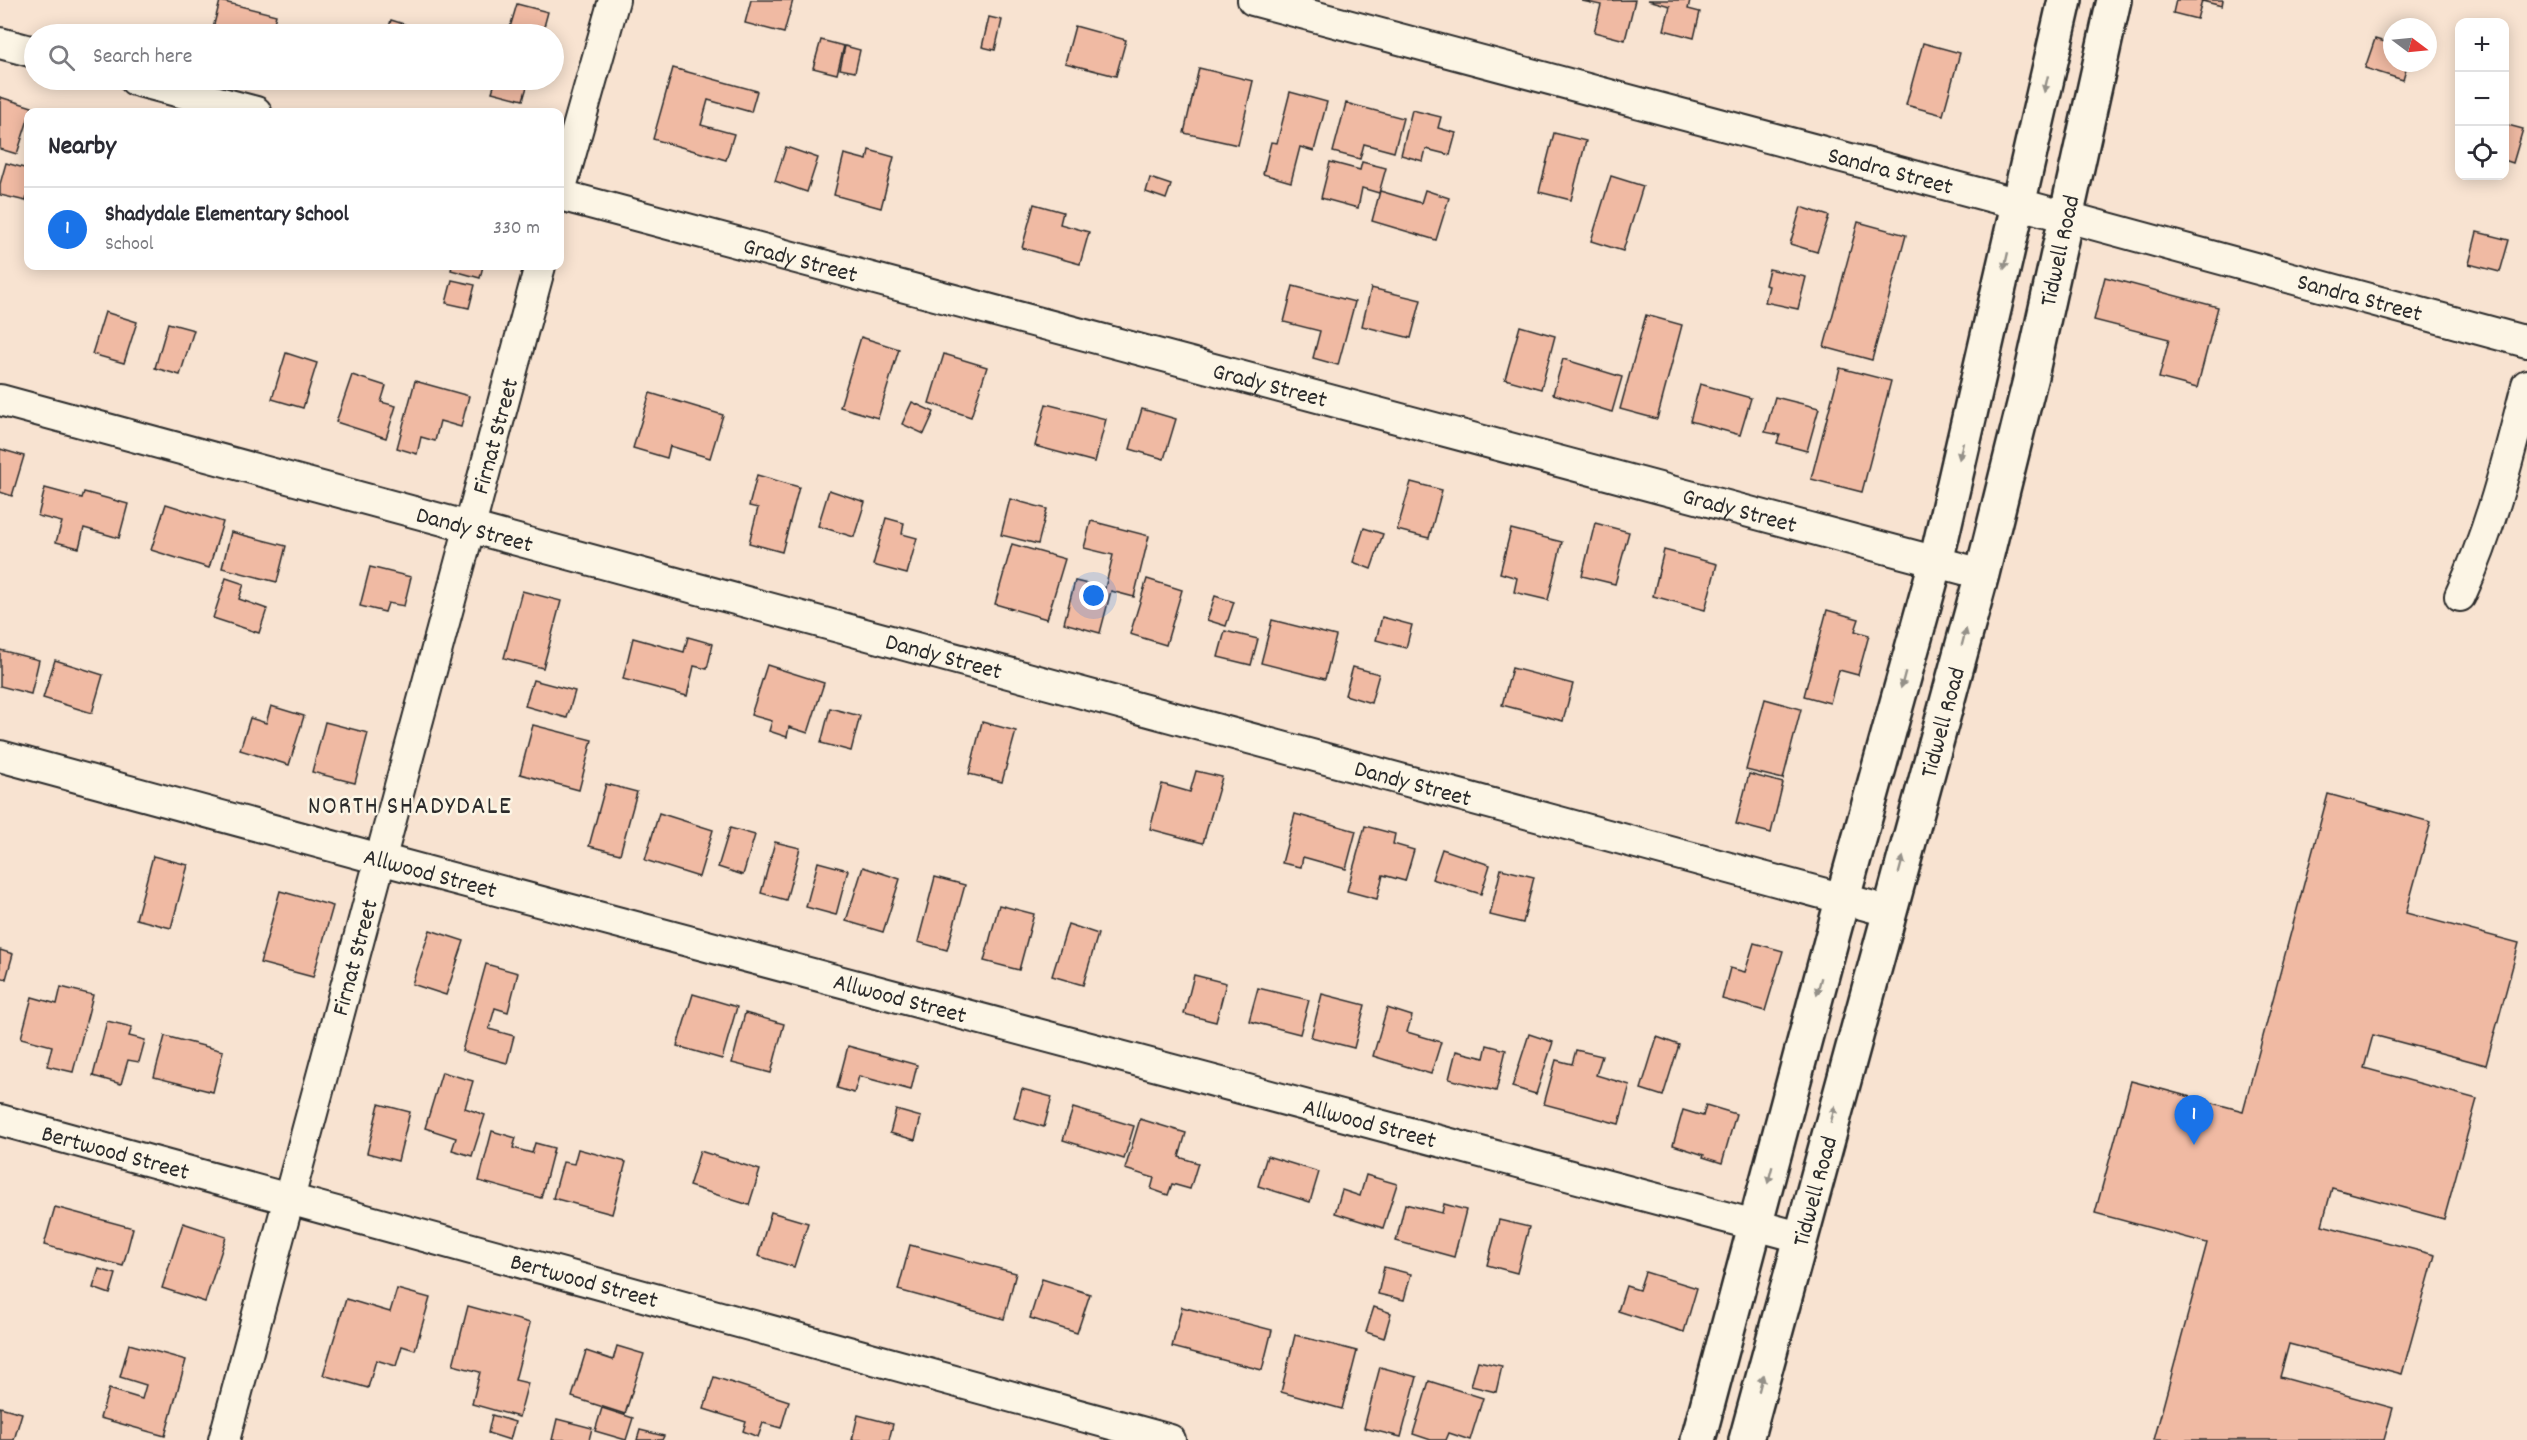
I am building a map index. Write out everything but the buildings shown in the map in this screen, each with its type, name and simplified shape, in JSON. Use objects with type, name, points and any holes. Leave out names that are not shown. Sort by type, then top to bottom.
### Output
[{"type":"main road","name":"Tidwell Road","points":[[1698,1440],[1936,562],[2065,0]]},
{"type":"main road","name":"Tidwell Road","points":[[1746,1440],[1888,911],[1982,574],[2031,376],[2114,0]]},
{"type":"street","points":[[564,179],[614,0]]},
{"type":"street","name":"Sandra Street","points":[[1253,0],[2527,342]]},
{"type":"street","points":[[0,43],[24,49]]},
{"type":"street","points":[[173,90],[241,108]]},
{"type":"street","name":"Grady Street","points":[[564,194],[1982,574]]},
{"type":"street","name":"Firnat Street","points":[[224,1440],[539,270]]},
{"type":"street","points":[[2460,596],[2472,570],[2502,481],[2527,385]]},
{"type":"street","name":"Dandy Street","points":[[0,400],[1888,911]]},
{"type":"street","name":"Allwood Street","points":[[0,756],[1800,1237]]},
{"type":"street","name":"Bertwood Street","points":[[0,1120],[1170,1440]]},
{"type":"place","name":"Shadydale Elementary School","points":[[2194,1145]]},
{"type":"district","name":"NORTH SHADYDALE","points":[[410,804]]}]
